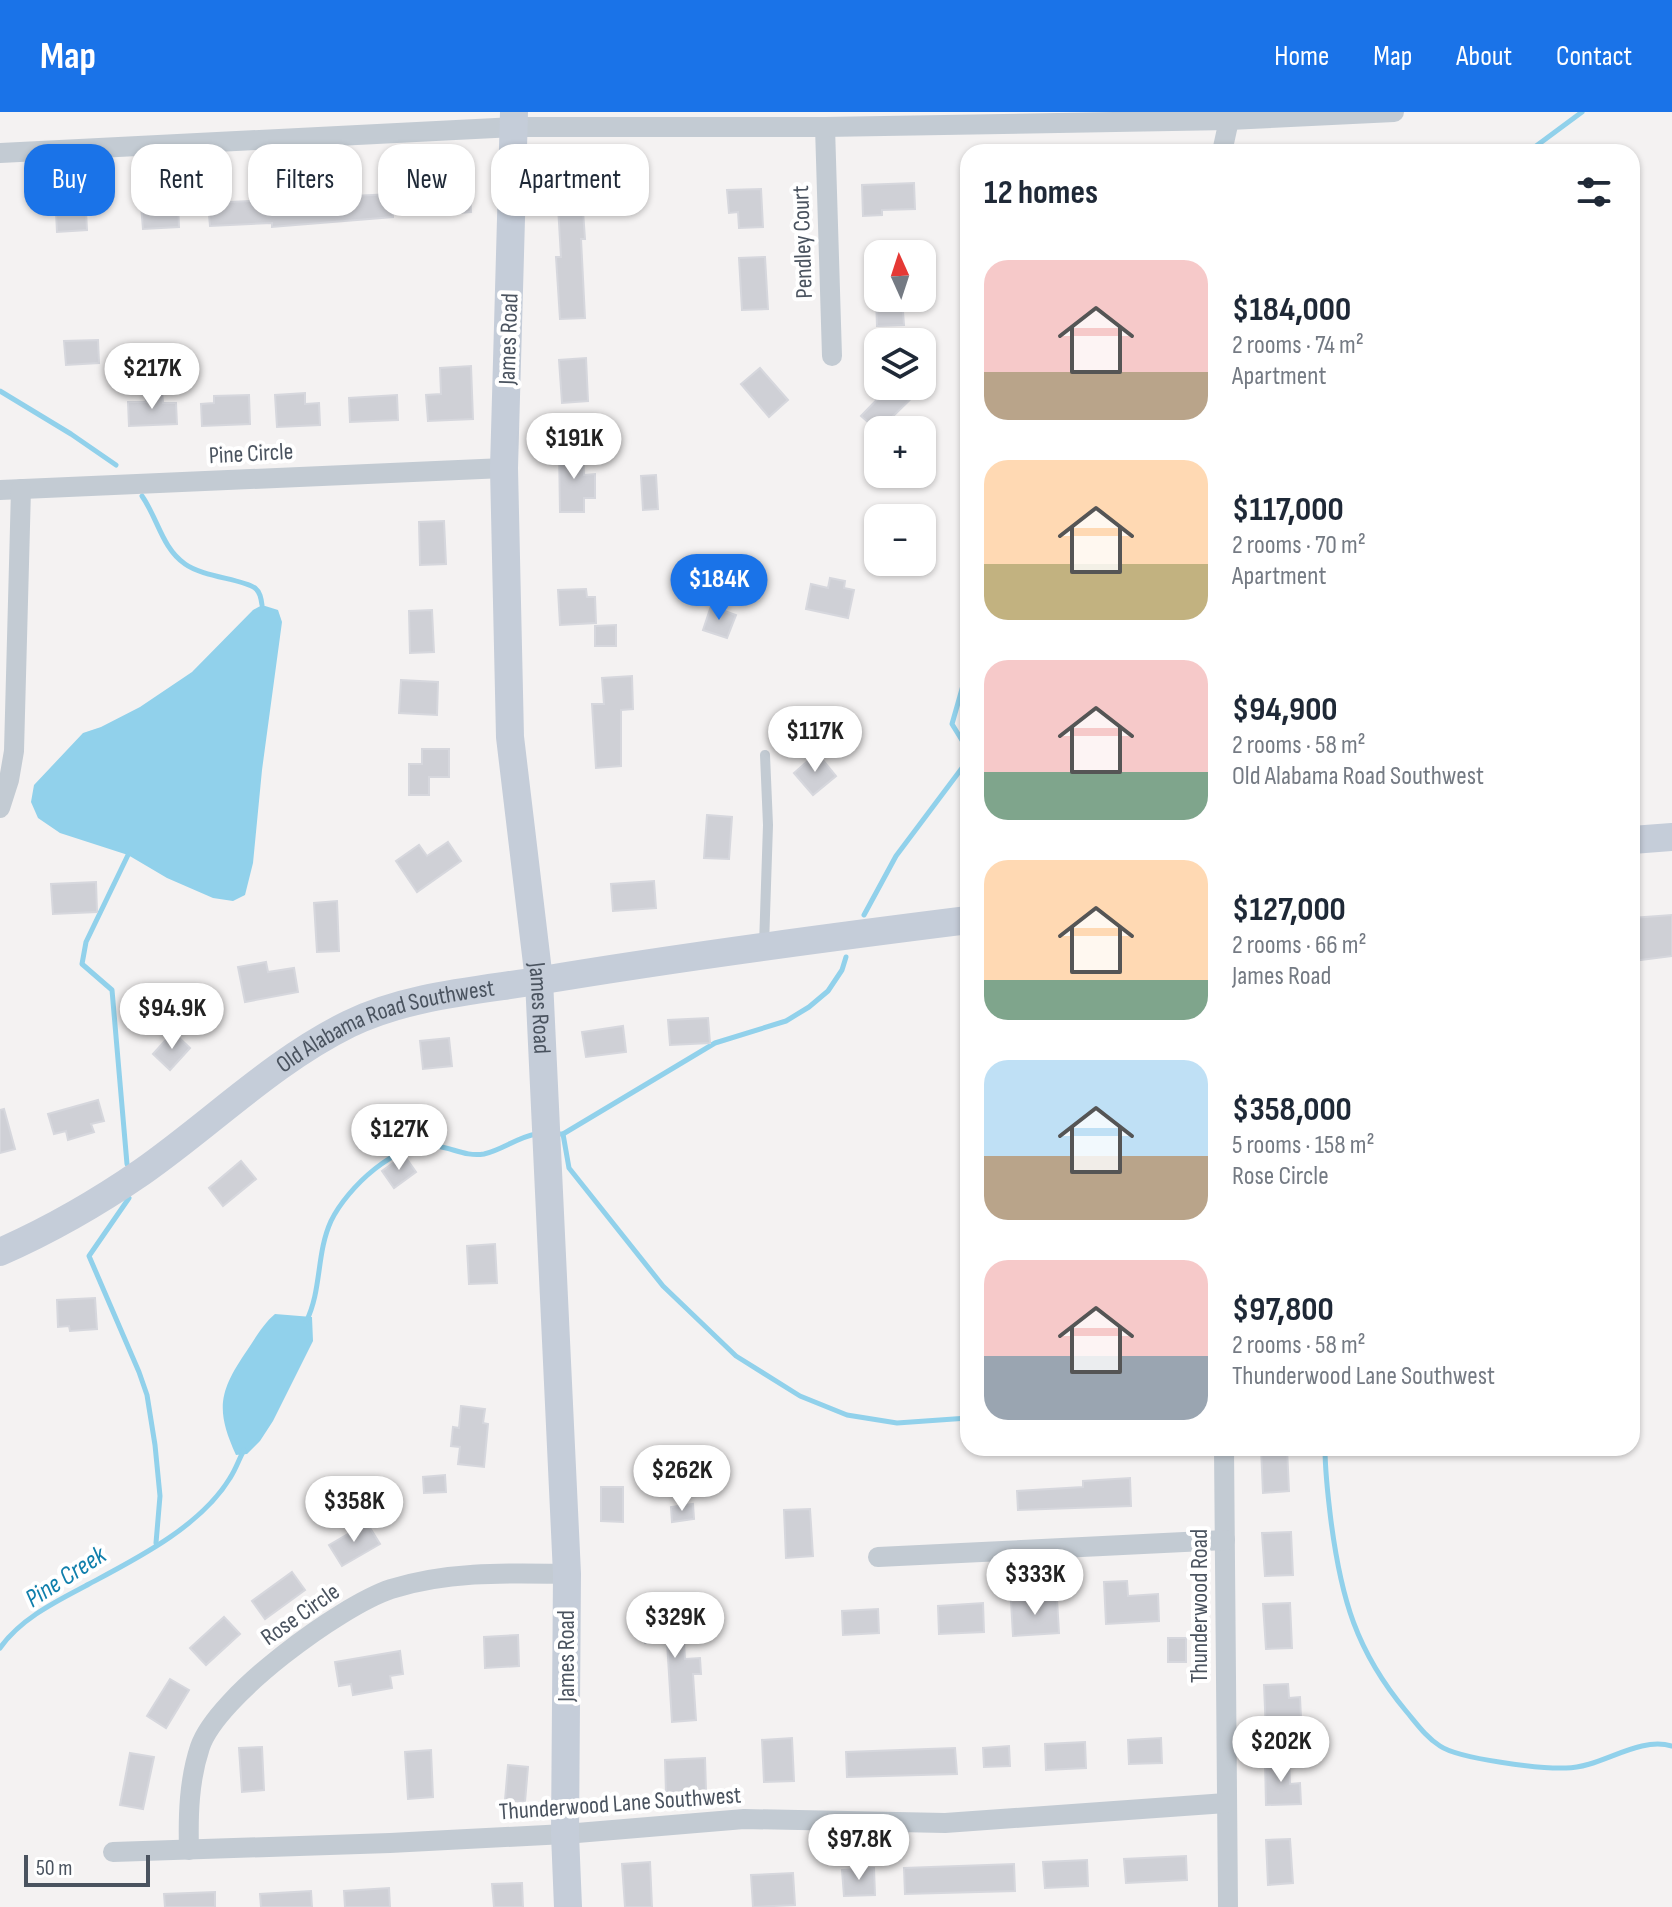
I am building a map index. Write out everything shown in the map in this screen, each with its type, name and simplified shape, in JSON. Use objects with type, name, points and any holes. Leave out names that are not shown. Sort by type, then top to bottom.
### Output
[{"type":"street","points":[[0,153],[514,119],[825,127],[1229,120],[1394,112]]},
{"type":"street","name":"James Road","points":[[514,119],[504,468],[510,737],[539,980],[547,1138],[567,1574],[565,1834],[568,1907]]},
{"type":"street","points":[[1224,144],[1229,120]]},
{"type":"street","name":"Pendley Court","points":[[825,127],[832,356]]},
{"type":"street","name":"Pine Circle","points":[[0,490],[504,468]]},
{"type":"street","points":[[0,808],[14,751],[21,489]]},
{"type":"street","points":[[1640,839],[1672,837]]},
{"type":"street","name":"Old Alabama Road Southwest","points":[[0,1252],[52,1229],[143,1172],[286,1061],[349,1024],[412,1001],[603,968],[960,921]]},
{"type":"street","name":"Thunderwood Road","points":[[1224,1456],[1228,1907]]},
{"type":"street","points":[[878,1557],[1225,1540]]},
{"type":"street","name":"Rose Circle","points":[[189,1850],[190,1792],[201,1745],[210,1730],[241,1693],[337,1615],[390,1590],[476,1572],[567,1574]]},
{"type":"street","name":"Thunderwood Lane Southwest","points":[[113,1852],[565,1834],[744,1819],[945,1823],[1226,1803]]},
{"type":"lane","points":[[764,947],[768,825],[765,755]]},
{"type":"water","points":[[262,605],[278,610],[282,622],[253,863],[245,895],[233,901],[213,898],[167,878],[128,855],[60,833],[38,818],[31,802],[34,785],[83,733],[140,707],[192,672],[253,610]]},
{"type":"water","points":[[275,1314],[312,1317],[313,1341],[260,1441],[247,1454],[236,1455],[223,1412],[226,1389],[260,1330]]},
{"type":"building","points":[[914,183],[915,209],[882,210],[882,215],[863,216],[862,185]]},
{"type":"building","points":[[761,189],[763,227],[739,228],[738,212],[729,213],[727,190]]},
{"type":"building","points":[[362,195],[378,195],[378,216],[393,217],[272,227],[272,223],[210,226],[209,216],[232,216],[232,202],[248,201],[248,216],[362,216]]},
{"type":"building","points":[[56,216],[86,216],[87,230],[57,232]]},
{"type":"building","points":[[142,216],[179,216],[179,227],[143,229]]},
{"type":"building","points":[[559,216],[583,216],[585,239],[581,239],[585,318],[560,319],[556,257],[561,257]]},
{"type":"building","points":[[765,257],[768,309],[742,310],[739,258]]},
{"type":"building","points":[[876,312],[903,312],[904,325],[877,326]]},
{"type":"building","points":[[98,340],[99,363],[66,365],[64,341]]},
{"type":"building","points":[[586,358],[588,401],[562,403],[559,360]]},
{"type":"building","points":[[471,366],[473,419],[428,421],[426,395],[441,394],[440,368]]},
{"type":"building","points":[[760,368],[788,400],[769,417],[741,384]]},
{"type":"building","points":[[145,391],[162,391],[163,403],[176,403],[177,424],[129,426],[128,402],[146,402]]},
{"type":"building","points":[[305,393],[305,404],[319,403],[320,425],[277,427],[275,395]]},
{"type":"building","points":[[249,395],[250,424],[202,426],[201,404],[214,403],[214,396]]},
{"type":"building","points":[[397,395],[398,420],[350,422],[349,398]]},
{"type":"building","points":[[876,400],[910,400],[893,416],[864,416],[864,419],[861,416]]},
{"type":"building","points":[[559,448],[583,448],[584,475],[595,474],[595,498],[584,498],[584,512],[560,512]]},
{"type":"building","points":[[656,475],[658,509],[643,510],[641,476]]},
{"type":"building","points":[[444,521],[446,564],[420,565],[419,522]]},
{"type":"building","points":[[830,578],[845,581],[844,588],[854,590],[848,618],[806,609],[811,584],[828,588]]},
{"type":"building","points":[[586,589],[587,597],[595,597],[596,623],[560,625],[558,590]]},
{"type":"building","points":[[711,606],[736,615],[727,638],[703,630]]},
{"type":"building","points":[[432,610],[434,652],[410,653],[409,611]]},
{"type":"building","points":[[616,625],[616,646],[595,646],[595,626]]},
{"type":"building","points":[[632,676],[633,709],[621,710],[621,766],[596,768],[592,704],[604,704],[602,678]]},
{"type":"building","points":[[401,680],[438,682],[437,715],[399,713]]},
{"type":"building","points":[[422,749],[449,749],[449,777],[429,777],[429,795],[409,795],[409,764],[422,764]]},
{"type":"building","points":[[817,753],[836,776],[813,795],[794,773]]},
{"type":"building","points":[[707,815],[732,817],[729,859],[704,858]]},
{"type":"building","points":[[448,842],[461,861],[417,892],[396,861],[419,845],[427,856]]},
{"type":"building","points":[[654,881],[656,908],[613,911],[611,884]]},
{"type":"building","points":[[96,882],[97,912],[53,914],[51,884]]},
{"type":"building","points":[[337,901],[339,951],[317,952],[314,903]]},
{"type":"building","points":[[1672,915],[1672,956],[1640,960],[1640,917]]},
{"type":"building","points":[[266,962],[268,972],[294,968],[298,992],[245,1002],[238,967]]},
{"type":"building","points":[[708,1018],[710,1043],[670,1045],[668,1020]]},
{"type":"building","points":[[623,1026],[626,1052],[586,1057],[582,1032]]},
{"type":"building","points":[[173,1032],[190,1048],[170,1070],[153,1054]]},
{"type":"building","points":[[449,1038],[452,1066],[423,1069],[420,1041]]},
{"type":"building","points":[[98,1100],[104,1121],[91,1124],[94,1132],[68,1140],[66,1131],[54,1134],[48,1114]]},
{"type":"building","points":[[4,1109],[15,1149],[0,1153],[0,1110]]},
{"type":"building","points":[[404,1155],[416,1172],[394,1188],[382,1171]]},
{"type":"building","points":[[241,1161],[256,1179],[223,1206],[209,1188]]},
{"type":"building","points":[[495,1244],[497,1283],[469,1284],[467,1246]]},
{"type":"building","points":[[95,1298],[97,1329],[70,1331],[69,1326],[58,1327],[57,1300]]},
{"type":"building","points":[[461,1406],[485,1409],[483,1423],[488,1424],[484,1467],[458,1464],[460,1447],[451,1446],[453,1427],[459,1428]]},
{"type":"building","points":[[1261,1456],[1287,1456],[1289,1491],[1263,1493]]},
{"type":"building","points":[[445,1475],[446,1492],[424,1493],[423,1477]]},
{"type":"building","points":[[1130,1478],[1131,1506],[1018,1510],[1017,1491],[1083,1487],[1083,1481]]},
{"type":"building","points":[[601,1487],[623,1487],[623,1522],[601,1521]]},
{"type":"building","points":[[693,1504],[694,1519],[672,1522],[671,1507]]},
{"type":"building","points":[[810,1509],[813,1556],[786,1558],[784,1510]]},
{"type":"building","points":[[367,1523],[380,1544],[342,1566],[329,1545]]},
{"type":"building","points":[[1291,1532],[1293,1575],[1265,1576],[1262,1533]]},
{"type":"building","points":[[292,1572],[305,1590],[265,1619],[252,1601]]},
{"type":"building","points":[[1127,1581],[1128,1596],[1158,1594],[1159,1621],[1106,1624],[1104,1582]]},
{"type":"building","points":[[1057,1599],[1059,1633],[1013,1636],[1011,1601]]},
{"type":"building","points":[[983,1603],[984,1632],[939,1634],[938,1606]]},
{"type":"building","points":[[1290,1603],[1292,1648],[1266,1649],[1263,1604]]},
{"type":"building","points":[[682,1609],[685,1659],[700,1658],[701,1674],[693,1674],[696,1720],[672,1722],[667,1642],[645,1643],[644,1611]]},
{"type":"building","points":[[878,1609],[879,1633],[843,1635],[842,1611]]},
{"type":"building","points":[[224,1617],[240,1634],[206,1665],[190,1648]]},
{"type":"building","points":[[518,1635],[519,1666],[485,1668],[484,1637]]},
{"type":"building","points":[[1168,1638],[1186,1638],[1186,1662],[1168,1662]]},
{"type":"building","points":[[400,1651],[403,1674],[390,1676],[392,1688],[353,1695],[351,1684],[339,1686],[335,1662]]},
{"type":"building","points":[[170,1679],[189,1690],[166,1728],[147,1716]]},
{"type":"building","points":[[1288,1684],[1289,1698],[1300,1697],[1301,1718],[1289,1719],[1290,1731],[1266,1732],[1264,1685]]},
{"type":"building","points":[[792,1738],[794,1781],[764,1782],[762,1740]]},
{"type":"building","points":[[1161,1738],[1162,1763],[1129,1764],[1128,1740]]},
{"type":"building","points":[[1085,1742],[1086,1768],[1046,1770],[1045,1744]]},
{"type":"building","points":[[1009,1746],[1010,1766],[984,1767],[983,1748]]},
{"type":"building","points":[[262,1747],[264,1790],[242,1792],[239,1748]]},
{"type":"building","points":[[955,1748],[957,1774],[847,1777],[846,1752]]},
{"type":"building","points":[[431,1750],[433,1797],[408,1799],[405,1752]]},
{"type":"building","points":[[130,1753],[154,1757],[143,1809],[120,1805]]},
{"type":"building","points":[[705,1758],[706,1791],[666,1793],[665,1760]]},
{"type":"building","points":[[1289,1759],[1290,1784],[1300,1783],[1301,1804],[1266,1805],[1265,1760]]},
{"type":"building","points":[[508,1765],[528,1767],[525,1802],[505,1800]]},
{"type":"building","points":[[1290,1839],[1293,1883],[1268,1885],[1266,1840]]},
{"type":"building","points":[[1186,1856],[1187,1880],[1126,1883],[1124,1859]]},
{"type":"building","points":[[1087,1860],[1088,1886],[1045,1888],[1043,1862]]},
{"type":"building","points":[[650,1862],[652,1907],[625,1907],[622,1864]]},
{"type":"building","points":[[1014,1864],[1015,1891],[905,1894],[904,1868]]},
{"type":"building","points":[[874,1868],[875,1895],[844,1896],[842,1870]]},
{"type":"building","points":[[793,1873],[795,1905],[753,1907],[751,1875]]},
{"type":"building","points":[[522,1883],[523,1907],[494,1907],[492,1884]]},
{"type":"building","points":[[389,1888],[390,1907],[345,1907],[344,1891]]},
{"type":"building","points":[[311,1891],[312,1907],[261,1907],[260,1894]]},
{"type":"building","points":[[215,1892],[215,1907],[165,1907],[164,1894]]},
{"type":"waterway","points":[[1539,144],[1582,112]]},
{"type":"waterway","points":[[0,391],[116,465]]},
{"type":"waterway","points":[[142,496],[177,557],[193,568],[255,588],[262,605]]},
{"type":"waterway","points":[[960,696],[952,724],[960,737]]},
{"type":"waterway","points":[[864,915],[896,856],[960,771]]},
{"type":"waterway","points":[[127,1164],[112,990],[82,964],[86,942],[128,855]]},
{"type":"waterway","points":[[554,1134],[563,1134],[715,1043],[786,1021],[828,991],[842,970],[846,957]]},
{"type":"waterway","points":[[306,1322],[315,1297],[323,1246],[331,1221],[349,1195],[375,1169],[390,1158],[421,1146],[477,1155],[536,1134]]},
{"type":"waterway","points":[[563,1134],[569,1168],[663,1286],[736,1356],[800,1396],[847,1415],[897,1423],[960,1419]]},
{"type":"waterway","points":[[129,1198],[89,1256],[147,1395],[160,1496],[156,1543]]},
{"type":"waterway","name":"Pine Creek","points":[[0,1648],[18,1628],[40,1611],[148,1552],[186,1526],[218,1495],[244,1450]]},
{"type":"waterway","points":[[1325,1456],[1335,1549],[1354,1622],[1363,1645],[1389,1689],[1430,1739],[1464,1755],[1554,1768],[1579,1767],[1646,1745],[1672,1746]]}]
